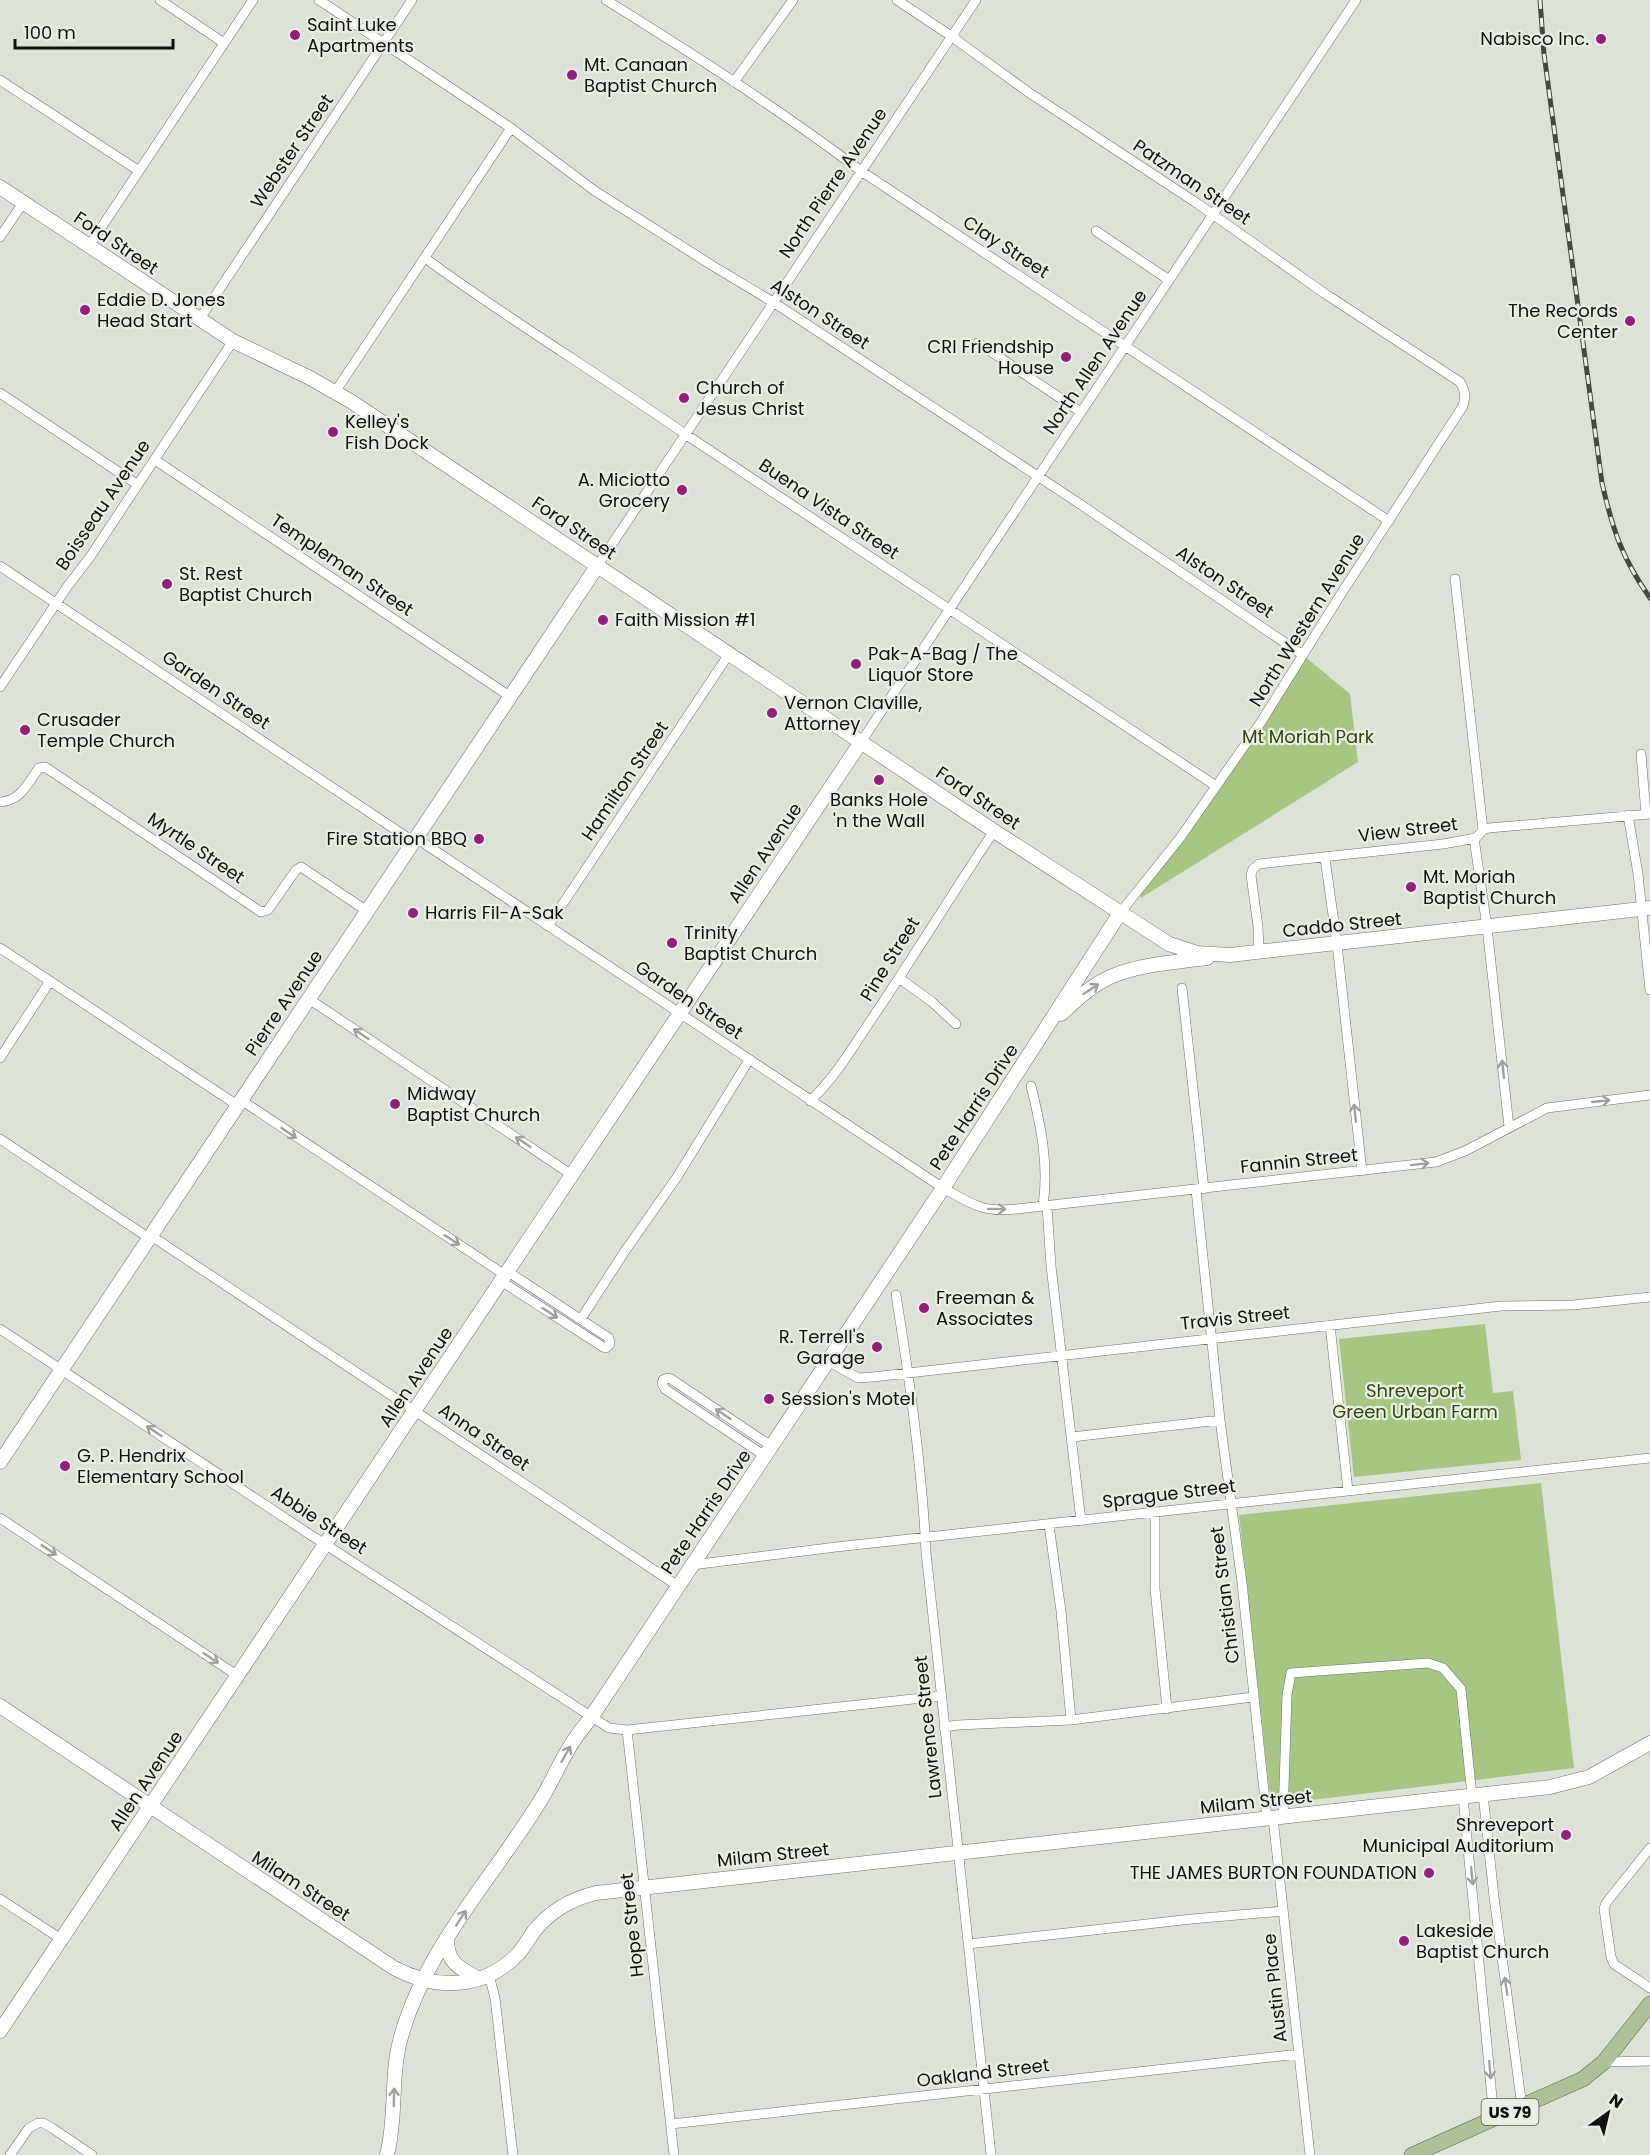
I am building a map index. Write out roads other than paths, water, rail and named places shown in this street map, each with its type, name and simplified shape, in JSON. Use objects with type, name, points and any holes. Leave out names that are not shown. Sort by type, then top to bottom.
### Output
[{"type":"main road","name":"Ford Street","points":[[0,187],[233,341],[335,392],[1119,913]]},
{"type":"main road","name":"Pierre Avenue","points":[[0,1462],[598,565]]},
{"type":"main road","name":"Allen Avenue","points":[[0,2031],[861,742]]},
{"type":"main road","name":"Caddo Street","points":[[1119,913],[1158,938],[1179,948],[1197,953],[1230,955],[1646,909]]},
{"type":"main road","name":"Pete Harris Drive","points":[[387,2155],[392,2135],[399,2045],[423,1980],[447,1939],[538,1805],[568,1748],[592,1716],[943,1188],[1119,913]]},
{"type":"main road","points":[[1047,1027],[1085,992],[1114,975],[1143,967],[1230,955]]},
{"type":"main road","name":"Milam Street","points":[[0,1706],[394,1968],[423,1980],[452,1985],[484,1977],[504,1966],[516,1955],[543,1920],[561,1906],[586,1896],[644,1887],[1550,1787],[1576,1782],[1602,1772],[1650,1743]]},
{"type":"main road","points":[[447,1939],[447,1953],[458,1968],[484,1977]]},
{"type":"main road","name":"US 79","points":[[1421,2153],[1583,2079],[1604,2062],[1650,2004]]},
{"type":"street","points":[[160,0],[224,43]]},
{"type":"street","points":[[89,246],[253,0]]},
{"type":"street","name":"Alston Street","points":[[319,0],[511,128],[604,197],[774,302],[1303,655]]},
{"type":"street","name":"Webster Street","points":[[199,320],[412,0]]},
{"type":"street","name":"Clay Street","points":[[606,0],[734,82],[818,138],[861,171],[1389,521]]},
{"type":"street","points":[[734,82],[793,0]]},
{"type":"street","name":"Patzman Street","points":[[897,0],[1324,293],[1460,382],[1465,394]]},
{"type":"street","name":"North Pierre Avenue","points":[[598,565],[976,0]]},
{"type":"street","name":"North Allen Avenue","points":[[861,742],[1356,0]]},
{"type":"street","points":[[0,80],[139,171]]},
{"type":"street","points":[[335,392],[511,128]]},
{"type":"street","points":[[0,237],[23,203]]},
{"type":"street","points":[[1096,231],[1170,280]]},
{"type":"street","name":"Buena Vista Street","points":[[425,258],[473,293],[619,387],[685,434],[1216,786]]},
{"type":"street","name":"Boisseau Avenue","points":[[0,687],[233,341]]},
{"type":"street","points":[[978,343],[1081,412]]},
{"type":"street","points":[[0,393],[138,485]]},
{"type":"street","name":"North Western Avenue","points":[[1119,913],[1180,838],[1267,713],[1463,406],[1465,394]]},
{"type":"street","name":"Templeman Street","points":[[154,460],[511,697]]},
{"type":"street","name":"Garden Street","points":[[0,566],[943,1188]]},
{"type":"street","points":[[1455,579],[1483,830]]},
{"type":"street","name":"Hamilton Street","points":[[548,926],[729,654]]},
{"type":"street","points":[[1641,754],[1648,814]]},
{"type":"street","name":"Myrtle Street","points":[[0,802],[10,800],[24,791],[39,768],[45,767],[261,912],[268,910],[296,870],[301,867],[367,911]]},
{"type":"street","name":"View Street","points":[[1259,952],[1251,875],[1253,869],[1259,864],[1411,848],[1474,838],[1483,830],[1648,814]]},
{"type":"street","points":[[1628,815],[1646,909],[1650,990]]},
{"type":"street","name":"Pine Street","points":[[810,1101],[834,1075],[994,831]]},
{"type":"street","points":[[1474,838],[1487,927],[1509,1127]]},
{"type":"street","points":[[1324,858],[1337,944],[1362,1171]]},
{"type":"street","points":[[0,948],[504,1276],[603,1347],[610,1344],[609,1338],[581,1319],[504,1276]]},
{"type":"street","points":[[899,978],[932,1002],[956,1024]]},
{"type":"street","points":[[0,1058],[50,981]]},
{"type":"street","name":"Christian Street","points":[[1182,988],[1220,1420],[1254,1697],[1274,1818]]},
{"type":"street","points":[[309,999],[572,1174]]},
{"type":"street","points":[[581,1319],[677,1176],[750,1060]]},
{"type":"street","points":[[1032,1086],[1044,1142],[1045,1206],[1081,1521]]},
{"type":"street","name":"Fannin Street","points":[[943,1188],[969,1203],[994,1210],[1436,1162],[1465,1150],[1547,1108],[1650,1095]]},
{"type":"street","name":"Anna Street","points":[[0,1139],[415,1410],[678,1586]]},
{"type":"street","name":"Lawrence Street","points":[[896,1295],[923,1492],[925,1538],[944,1727],[991,2155]]},
{"type":"street","name":"Travis Street","points":[[828,1361],[858,1378],[1501,1306],[1573,1305],[1650,1297]]},
{"type":"street","points":[[1330,1325],[1348,1491]]},
{"type":"street","name":"Abbie Street","points":[[0,1329],[454,1629],[592,1716]]},
{"type":"street","points":[[671,1379],[768,1451],[665,1389],[662,1384],[663,1380],[671,1379]]},
{"type":"street","points":[[1072,1437],[1220,1420]]},
{"type":"street","name":"Sprague Street","points":[[692,1565],[1650,1458]]},
{"type":"street","points":[[1155,1513],[1155,1589],[1167,1709]]},
{"type":"street","points":[[0,1518],[238,1676]]},
{"type":"street","points":[[1049,1525],[1063,1621],[1071,1720]]},
{"type":"street","points":[[1274,1818],[1291,1673],[1428,1663],[1443,1668],[1461,1689],[1473,1796],[1494,2118]]},
{"type":"street","points":[[592,1716],[609,1728],[627,1730],[941,1696]]},
{"type":"street","points":[[944,1727],[1071,1720],[1254,1697]]},
{"type":"street","name":"Hope Street","points":[[627,1730],[674,2155]]},
{"type":"street","points":[[1473,1796],[1494,1897],[1522,2107]]},
{"type":"street","name":"Austin Place","points":[[1274,1818],[1310,2155]]},
{"type":"street","points":[[1650,1848],[1606,1903],[1604,1909],[1614,1964],[1650,1988]]},
{"type":"street","points":[[0,1899],[61,1939]]},
{"type":"street","points":[[968,1944],[1283,1911]]},
{"type":"street","points":[[484,1977],[495,1998],[513,2155]]},
{"type":"street","name":"Oakland Street","points":[[671,2124],[1299,2054]]},
{"type":"street","points":[[1604,2062],[1650,2061]]},
{"type":"street","points":[[10,2155],[29,2128],[38,2123],[43,2123],[92,2155]]},
{"type":"railway","points":[[1540,0],[1544,54],[1602,483],[1610,516],[1625,557],[1650,598]]},
{"type":"place","name":"Saint Luke Apartments","points":[[295,35]]},
{"type":"place","name":"Nabisco Inc.","points":[[1601,39]]},
{"type":"place","name":"Mt. Canaan Baptist Church","points":[[572,75]]},
{"type":"place","name":"Eddie D. Jones Head Start","points":[[85,310]]},
{"type":"place","name":"The Records Center","points":[[1630,321]]},
{"type":"place","name":"CRI Friendship House","points":[[1066,357]]},
{"type":"place","name":"Church of Jesus Christ","points":[[684,398]]},
{"type":"place","name":"Kelley's Fish Dock","points":[[333,432]]},
{"type":"place","name":"A. Miciotto Grocery","points":[[682,490]]},
{"type":"place","name":"St. Rest Baptist Church","points":[[167,584]]},
{"type":"place","name":"Faith Mission #1","points":[[603,620]]},
{"type":"place","name":"Pak-A-Bag / The Liquor Store","points":[[856,664]]},
{"type":"place","name":"Vernon Claville, Attorney","points":[[772,713]]},
{"type":"place","name":"Crusader Temple Church","points":[[25,730]]},
{"type":"place","name":"Banks Hole 'n the Wall","points":[[879,780]]},
{"type":"place","name":"Fire Station BBQ","points":[[479,839]]},
{"type":"place","name":"Mt. Moriah Baptist Church","points":[[1411,887]]},
{"type":"place","name":"Harris Fil-A-Sak","points":[[413,913]]},
{"type":"place","name":"Trinity Baptist Church","points":[[672,943]]},
{"type":"place","name":"Midway Baptist Church","points":[[395,1104]]},
{"type":"place","name":"Freeman & Associates","points":[[924,1308]]},
{"type":"place","name":"R. Terrell's Garage","points":[[877,1347]]},
{"type":"place","name":"Session's Motel","points":[[769,1399]]},
{"type":"place","name":"G. P. Hendrix Elementary School","points":[[65,1466]]},
{"type":"place","name":"Shreveport Municipal Auditorium","points":[[1566,1835]]},
{"type":"place","name":"THE JAMES BURTON FOUNDATION","points":[[1429,1873]]},
{"type":"place","name":"Lakeside Baptist Church","points":[[1404,1941]]},
{"type":"park label","name":"Mt Moriah Park","points":[[1308,737]]},
{"type":"park label","name":"Shreveport Green Urban Farm","points":[[1415,1401]]}]
